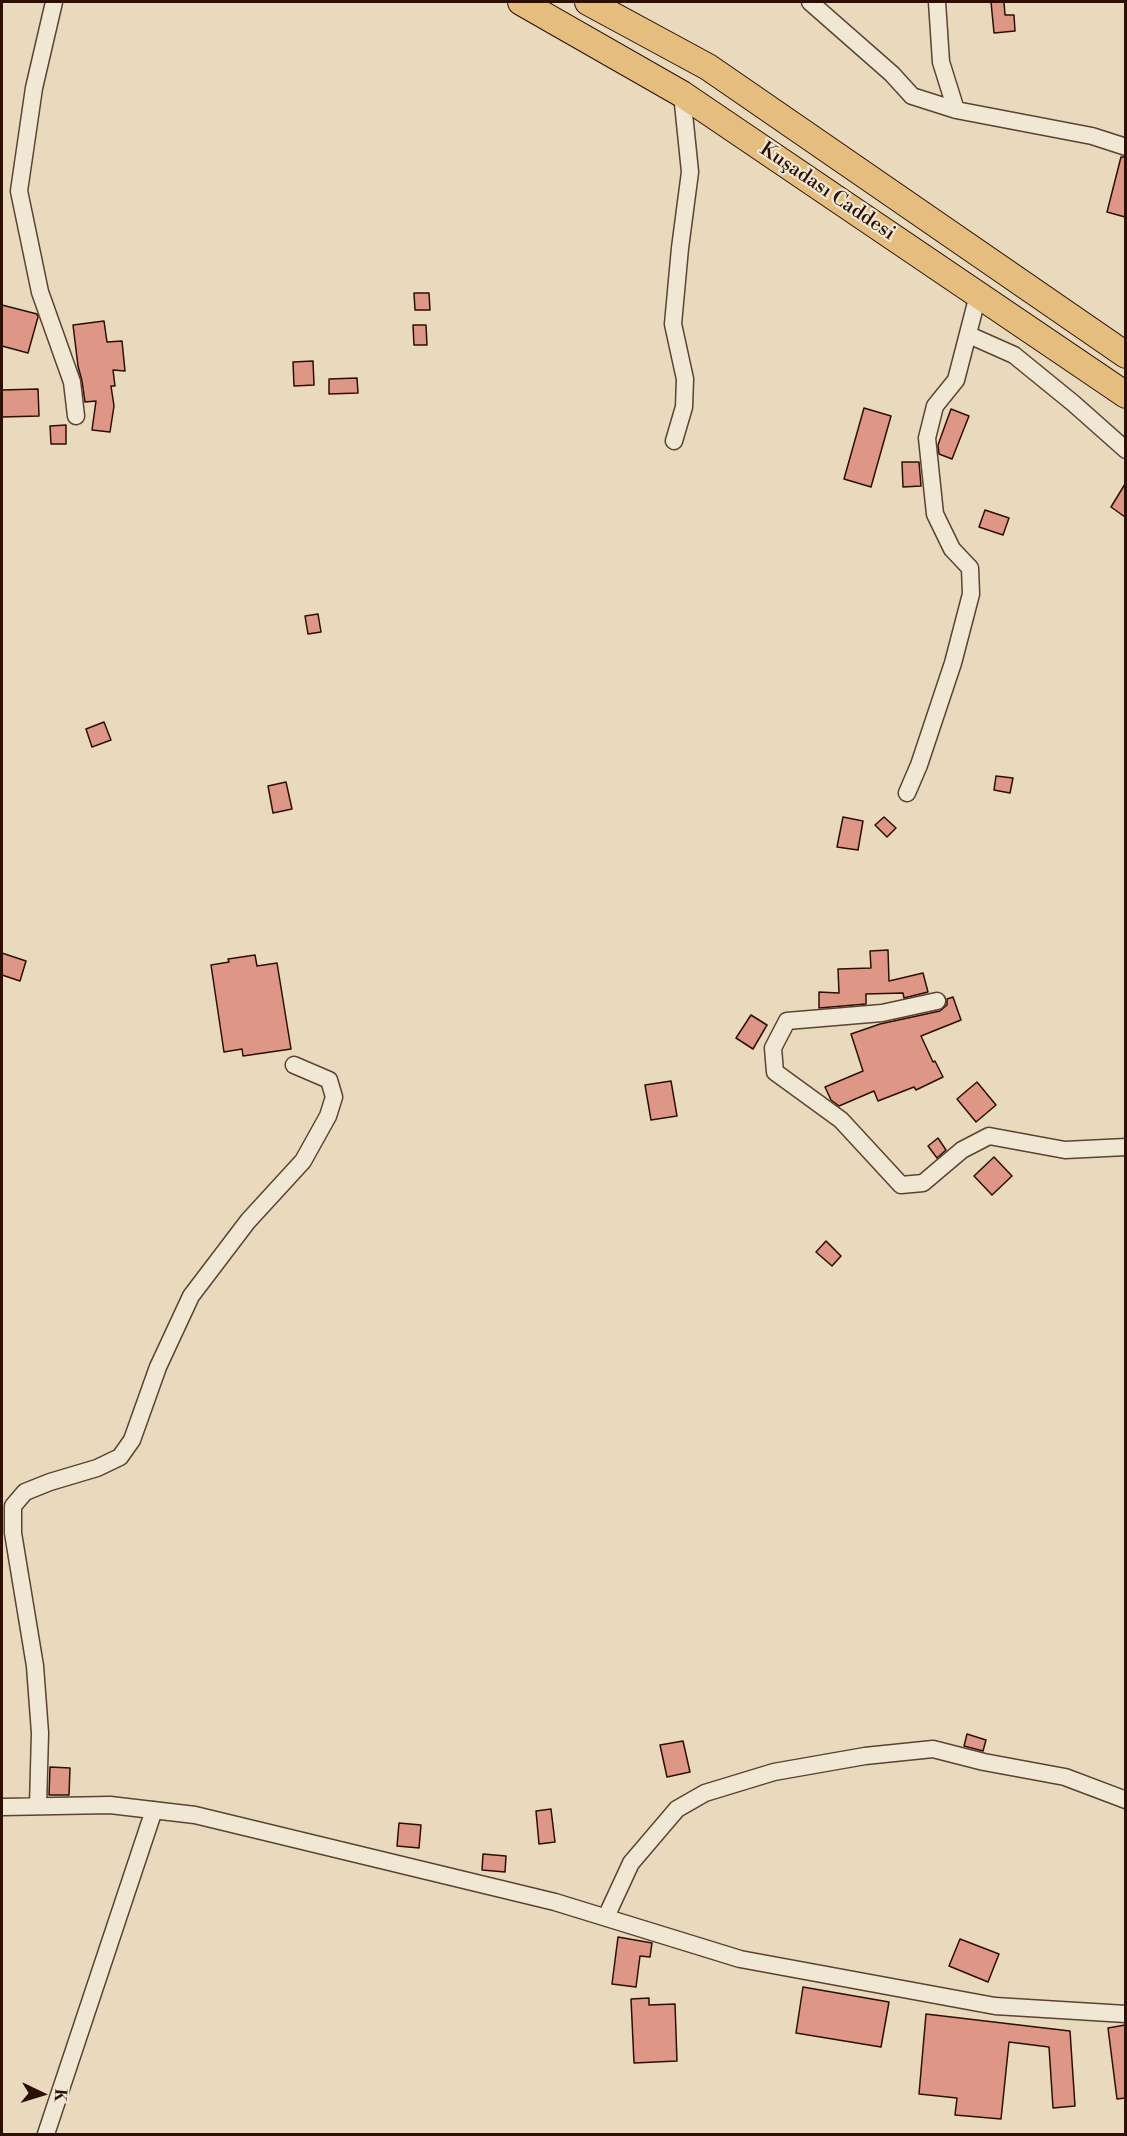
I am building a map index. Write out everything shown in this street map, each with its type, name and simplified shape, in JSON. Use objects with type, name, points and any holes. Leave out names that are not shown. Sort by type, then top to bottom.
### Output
[{"type":"main road","name":"Kuşadası Caddesi","points":[[521,2],[682,94],[1125,395]]},
{"type":"main road","name":"Kuşadası Caddesi","points":[[588,2],[708,68],[1125,355]]},
{"type":"street","points":[[54,2],[34,88],[19,191],[40,292],[72,382],[76,416]]},
{"type":"street","points":[[810,2],[892,74],[912,96],[956,110],[1092,136],[1125,147]]},
{"type":"street","points":[[936,2],[941,62],[956,110]]},
{"type":"street","points":[[674,441],[684,407],[684,379],[673,324],[690,172],[682,94]]},
{"type":"street","points":[[907,793],[919,765],[953,663],[971,594],[970,568],[952,549],[935,514],[927,438],[935,406],[956,380],[978,295]]},
{"type":"street","points":[[969,335],[1014,355],[1073,402],[1125,450]]},
{"type":"street","points":[[937,1001],[882,1013],[787,1021],[773,1048],[775,1072],[841,1120],[901,1185],[923,1183],[962,1150],[989,1136],[1065,1150],[1125,1147]]},
{"type":"street","points":[[38,1806],[40,1732],[35,1666],[13,1533],[13,1506],[25,1492],[98,1468],[120,1457],[132,1440],[158,1367],[191,1296],[248,1221],[303,1161],[328,1116],[334,1096],[329,1080],[294,1065]]},
{"type":"street","points":[[606,1917],[631,1863],[677,1809],[705,1793],[774,1772],[865,1756],[933,1749],[984,1762],[1065,1777],[1125,1800]]},
{"type":"street","points":[[2,1808],[110,1804],[195,1815],[555,1902],[740,1959],[995,2006],[1125,2014]]},
{"type":"street","points":[[46,2134],[154,1810]]},
{"type":"building","points":[[991,2],[1004,2],[1005,15],[1014,15],[1015,31],[994,33]]},
{"type":"building","points":[[1121,157],[1125,157],[1125,217],[1107,212]]},
{"type":"building","points":[[414,293],[429,293],[430,310],[415,310]]},
{"type":"building","points":[[2,305],[37,314],[28,353],[2,346]]},
{"type":"building","points":[[104,321],[107,342],[122,341],[125,371],[113,370],[115,386],[111,386],[114,406],[110,432],[92,430],[96,401],[85,402],[73,325]]},
{"type":"building","points":[[413,325],[426,325],[427,345],[414,345]]},
{"type":"building","points":[[313,361],[314,385],[294,386],[293,362]]},
{"type":"building","points":[[357,378],[358,393],[329,394],[329,379]]},
{"type":"building","points":[[38,389],[39,416],[2,417],[2,390]]},
{"type":"building","points":[[864,408],[891,416],[871,487],[844,479]]},
{"type":"building","points":[[951,409],[969,416],[952,459],[939,454],[938,445]]},
{"type":"building","points":[[66,425],[66,444],[51,444],[50,426]]},
{"type":"building","points":[[902,462],[919,462],[921,486],[903,487]]},
{"type":"building","points":[[1125,484],[1125,517],[1111,507]]},
{"type":"building","points":[[985,510],[1009,518],[1003,535],[979,527]]},
{"type":"building","points":[[318,614],[321,632],[308,634],[305,616]]},
{"type":"building","points":[[104,722],[111,740],[92,747],[86,729]]},
{"type":"building","points":[[996,776],[1013,778],[1010,793],[994,790]]},
{"type":"building","points":[[286,782],[292,809],[273,813],[268,786]]},
{"type":"building","points":[[843,817],[863,821],[858,850],[837,847]]},
{"type":"building","points":[[884,817],[896,828],[887,837],[875,825]]},
{"type":"building","points":[[888,950],[889,981],[923,973],[928,992],[904,998],[903,993],[866,994],[866,1004],[819,1008],[819,992],[839,993],[838,969],[871,968],[870,951]]},
{"type":"building","points":[[2,953],[26,961],[20,981],[2,975]]},
{"type":"building","points":[[255,955],[257,966],[277,963],[291,1049],[243,1056],[242,1049],[224,1052],[211,965],[229,962],[228,959]]},
{"type":"building","points":[[953,997],[961,1020],[921,1036],[943,1077],[916,1090],[914,1087],[878,1101],[874,1091],[839,1106],[831,1100],[825,1087],[863,1071],[851,1034],[880,1024],[940,1011],[947,1005],[947,999]]},
{"type":"building","points":[[751,1015],[767,1025],[753,1049],[736,1038]]},
{"type":"building","points":[[671,1081],[677,1116],[651,1120],[645,1085]]},
{"type":"building","points":[[977,1082],[996,1105],[976,1122],[957,1099]]},
{"type":"building","points":[[938,1138],[946,1150],[937,1158],[928,1146]]},
{"type":"building","points":[[994,1157],[1012,1176],[992,1195],[974,1176]]},
{"type":"building","points":[[826,1241],[841,1256],[832,1266],[816,1252]]},
{"type":"building","points":[[967,1734],[986,1740],[983,1751],[964,1746]]},
{"type":"building","points":[[683,1741],[690,1772],[667,1777],[660,1745]]},
{"type":"building","points":[[50,1767],[70,1768],[69,1795],[49,1795]]},
{"type":"building","points":[[551,1809],[555,1842],[539,1844],[536,1811]]},
{"type":"building","points":[[399,1823],[421,1825],[419,1848],[397,1846]]},
{"type":"building","points":[[483,1854],[506,1856],[505,1872],[482,1870]]},
{"type":"building","points":[[618,1937],[652,1943],[650,1957],[640,1956],[636,1987],[612,1984]]},
{"type":"building","points":[[960,1939],[999,1954],[988,1982],[949,1966]]},
{"type":"building","points":[[803,1987],[889,2002],[881,2047],[796,2033]]},
{"type":"building","points":[[649,1998],[649,2005],[675,2004],[677,2061],[634,2063],[631,1999]]},
{"type":"building","points":[[926,2014],[1070,2031],[1075,2106],[1053,2108],[1049,2047],[1009,2042],[1001,2119],[955,2115],[957,2098],[919,2094]]},
{"type":"building","points":[[1125,2025],[1125,2098],[1117,2099],[1108,2028]]}]
